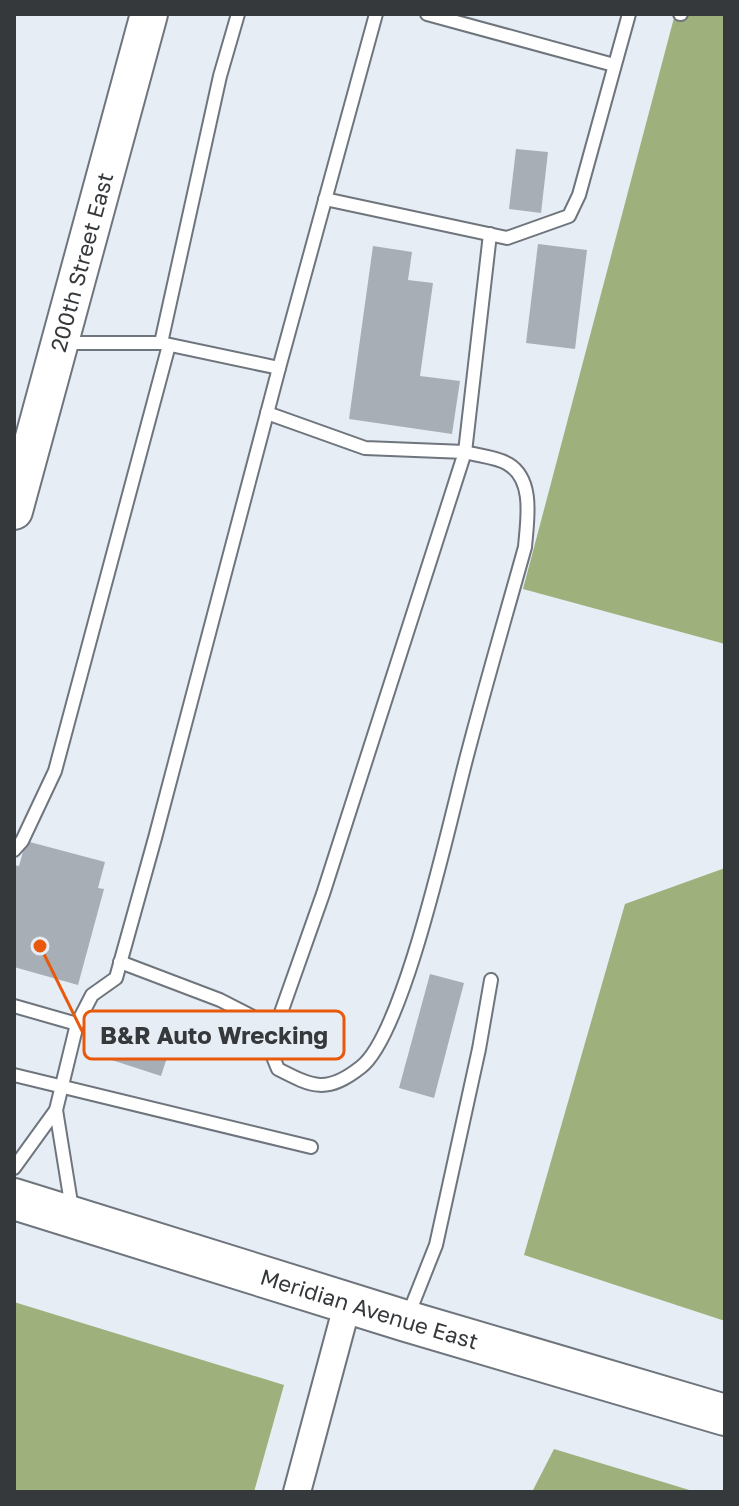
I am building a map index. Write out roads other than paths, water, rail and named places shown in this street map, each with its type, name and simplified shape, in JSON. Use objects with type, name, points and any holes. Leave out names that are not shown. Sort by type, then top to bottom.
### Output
[{"type":"main road","name":"Meridian Avenue East","points":[[14,1199],[406,1321],[725,1415]]},
{"type":"street","name":"200th Street East","points":[[14,511],[149,14]]},
{"type":"street","points":[[297,1492],[348,1302]]},
{"type":"lane","points":[[14,850],[22,841],[55,771],[165,344],[220,76],[238,14]]},
{"type":"lane","points":[[73,1217],[56,1110],[77,1024],[92,995],[116,978],[376,14]]},
{"type":"lane","points":[[427,14],[614,65]]},
{"type":"lane","points":[[325,199],[507,238],[569,216],[579,195],[629,14]]},
{"type":"lane","points":[[267,413],[365,448],[465,452],[506,463],[516,470],[524,484],[528,510],[525,547],[397,1005],[385,1033],[363,1066],[323,1087],[306,1083],[278,1069],[271,1052],[277,1024],[323,894],[465,452],[490,234]]},
{"type":"lane","points":[[60,343],[165,344],[279,368]]},
{"type":"lane","points":[[120,962],[220,1000],[255,1018],[277,1024]]},
{"type":"lane","points":[[406,1321],[436,1245],[491,980]]},
{"type":"lane","points":[[14,1006],[77,1024]]},
{"type":"lane","points":[[14,1075],[311,1147]]},
{"type":"lane","points":[[14,1168],[56,1110]]},
{"type":"place","name":"B&R Auto Wrecking","points":[[40,946]]}]
